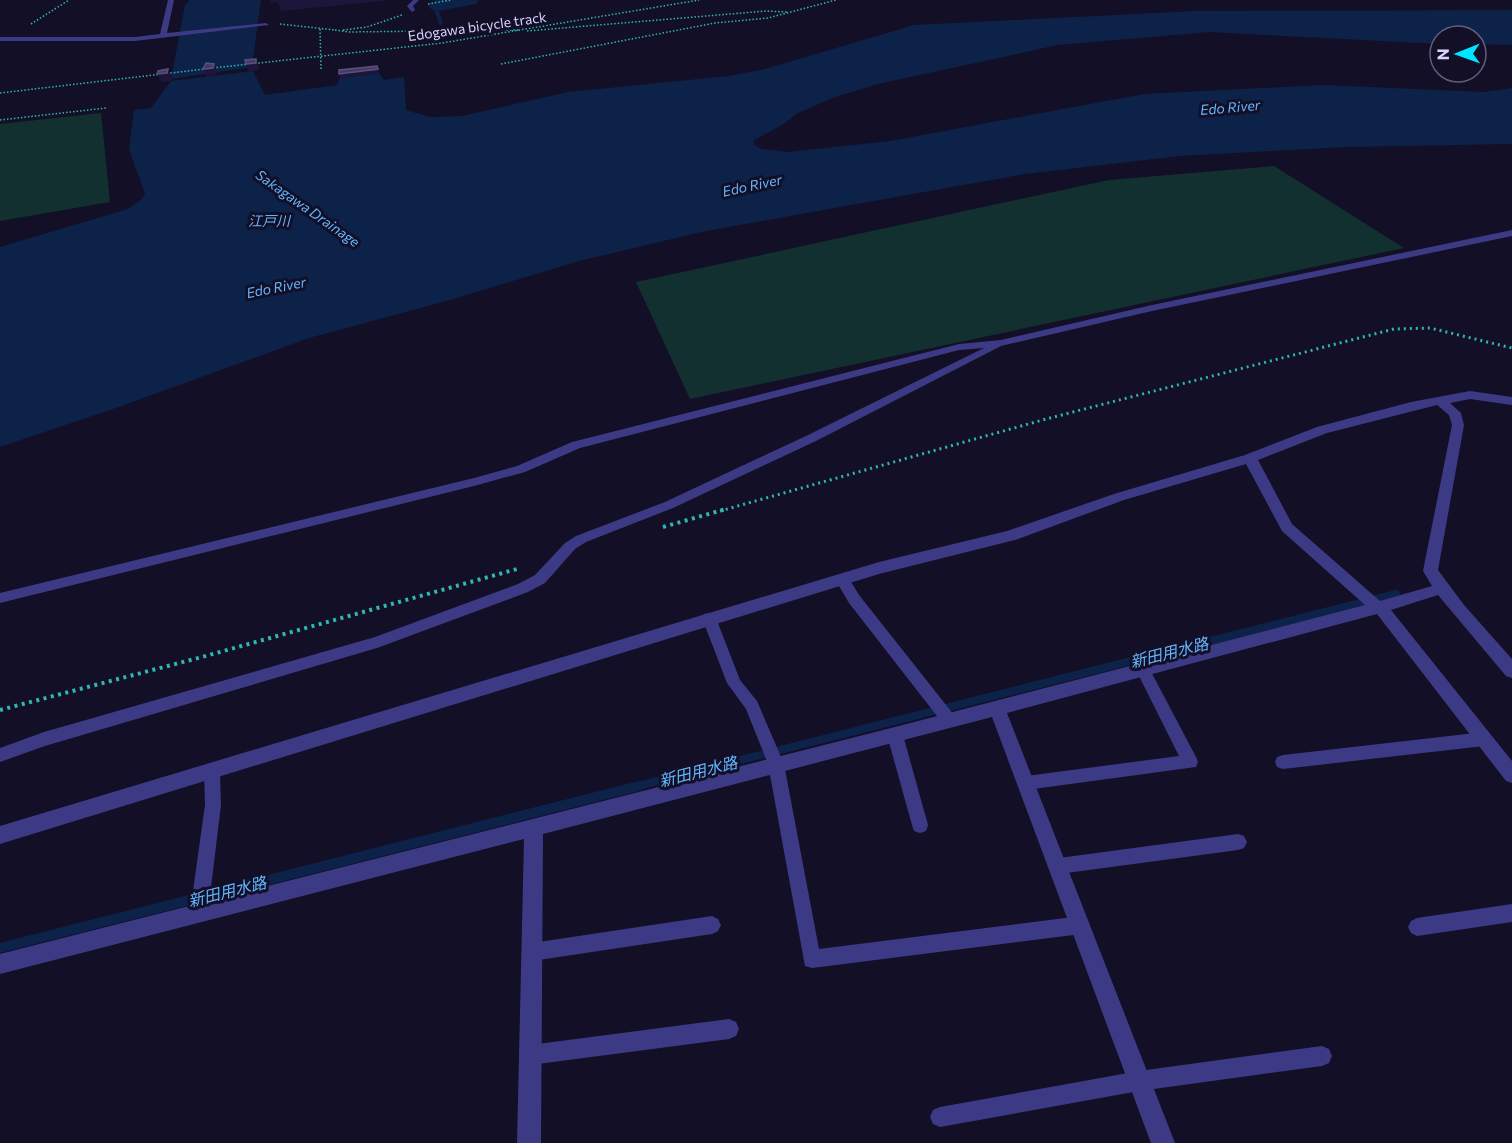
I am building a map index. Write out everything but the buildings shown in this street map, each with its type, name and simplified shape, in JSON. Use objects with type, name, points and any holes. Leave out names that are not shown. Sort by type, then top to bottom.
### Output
[{"type":"street","points":[[163,35],[171,0]]},
{"type":"street","points":[[4,39],[135,39],[267,25]]},
{"type":"street","points":[[0,835],[709,618],[910,559],[1010,536],[1119,497],[1250,458],[1322,430],[1470,394],[1512,401]]},
{"type":"street","points":[[1440,400],[1455,412],[1458,418],[1430,571],[1440,588],[1486,638],[1512,671]]},
{"type":"street","points":[[1250,458],[1287,527],[1379,607],[1512,775]]},
{"type":"street","points":[[0,964],[895,735],[1379,607],[1440,588]]},
{"type":"street","points":[[997,708],[1163,1143]]},
{"type":"street","points":[[529,1143],[534,826]]},
{"type":"lane","points":[[412,10],[410,6],[416,0]]},
{"type":"lane","points":[[0,598],[474,482],[521,469],[576,445],[958,348],[1000,343],[1152,308],[1512,233]]},
{"type":"lane","points":[[0,755],[44,739],[377,642],[523,588],[540,579],[570,546],[582,539],[669,505],[924,384],[1000,343]]},
{"type":"lane","points":[[842,579],[854,599],[950,720]]},
{"type":"lane","points":[[709,618],[734,683],[752,706],[776,764],[812,959],[1081,925]]},
{"type":"lane","points":[[1026,783],[1190,762],[1143,670]]},
{"type":"lane","points":[[895,735],[920,825]]},
{"type":"lane","points":[[1283,762],[1484,739]]},
{"type":"lane","points":[[199,912],[213,805],[212,771]]},
{"type":"lane","points":[[1059,866],[1238,842]]},
{"type":"lane","points":[[1417,927],[1512,912]]},
{"type":"lane","points":[[532,952],[712,925]]},
{"type":"lane","points":[[530,1056],[729,1029]]},
{"type":"lane","points":[[940,1117],[1139,1081],[1322,1056]]},
{"type":"path","points":[[4,39],[69,0]]},
{"type":"path","points":[[335,30],[367,27],[437,1],[451,0]]},
{"type":"path","name":"Edogawa bicycle track","points":[[0,93],[442,43],[699,0]]},
{"type":"path","points":[[501,64],[715,23],[768,18],[836,0]]},
{"type":"path","points":[[267,25],[294,24],[348,32],[532,32],[766,11],[787,12]]},
{"type":"path","points":[[320,29],[321,69]]},
{"type":"path","points":[[0,120],[106,108]]},
{"type":"path","points":[[657,529],[1046,419],[1394,329],[1430,328],[1512,348]]},
{"type":"path","points":[[0,710],[558,559]]},
{"type":"green space","points":[[101,113],[110,202],[0,221],[0,124]]},
{"type":"green space","points":[[1274,166],[1404,248],[690,399],[636,282],[1109,180]]},
{"type":"water","points":[[190,0],[261,0],[252,67],[171,79],[185,5]]},
{"type":"water","name":"江戸川","points":[[1512,10],[1512,45],[1488,44],[1488,24],[1428,24],[1428,43],[1209,32],[1058,45],[878,84],[835,97],[796,114],[784,124],[754,140],[754,145],[762,149],[788,152],[890,141],[1144,94],[1324,85],[1484,92],[1512,88],[1512,144],[1346,147],[1180,156],[1025,174],[706,231],[579,261],[443,302],[309,338],[0,447],[0,247],[128,209],[142,199],[145,193],[129,150],[134,110],[151,108],[171,81],[253,71],[265,95],[337,85],[340,78],[379,73],[384,80],[404,77],[406,110],[430,117],[462,116],[568,92],[728,76],[765,69],[914,25],[1195,11]]},
{"type":"waterway","points":[[438,5],[469,0]]},
{"type":"waterway","points":[[434,4],[441,23]]},
{"type":"waterway","name":"新田用水路","points":[[634,787],[1396,594]]},
{"type":"waterway","name":"新田用水路","points":[[0,948],[639,786]]},
{"type":"water label","name":"Edo River","points":[[1230,107]]},
{"type":"water label","name":"Edo River","points":[[752,185]]},
{"type":"water label","name":"Sakagawa Drainage","points":[[308,208]]},
{"type":"water label","name":"Edo River","points":[[276,287]]}]
